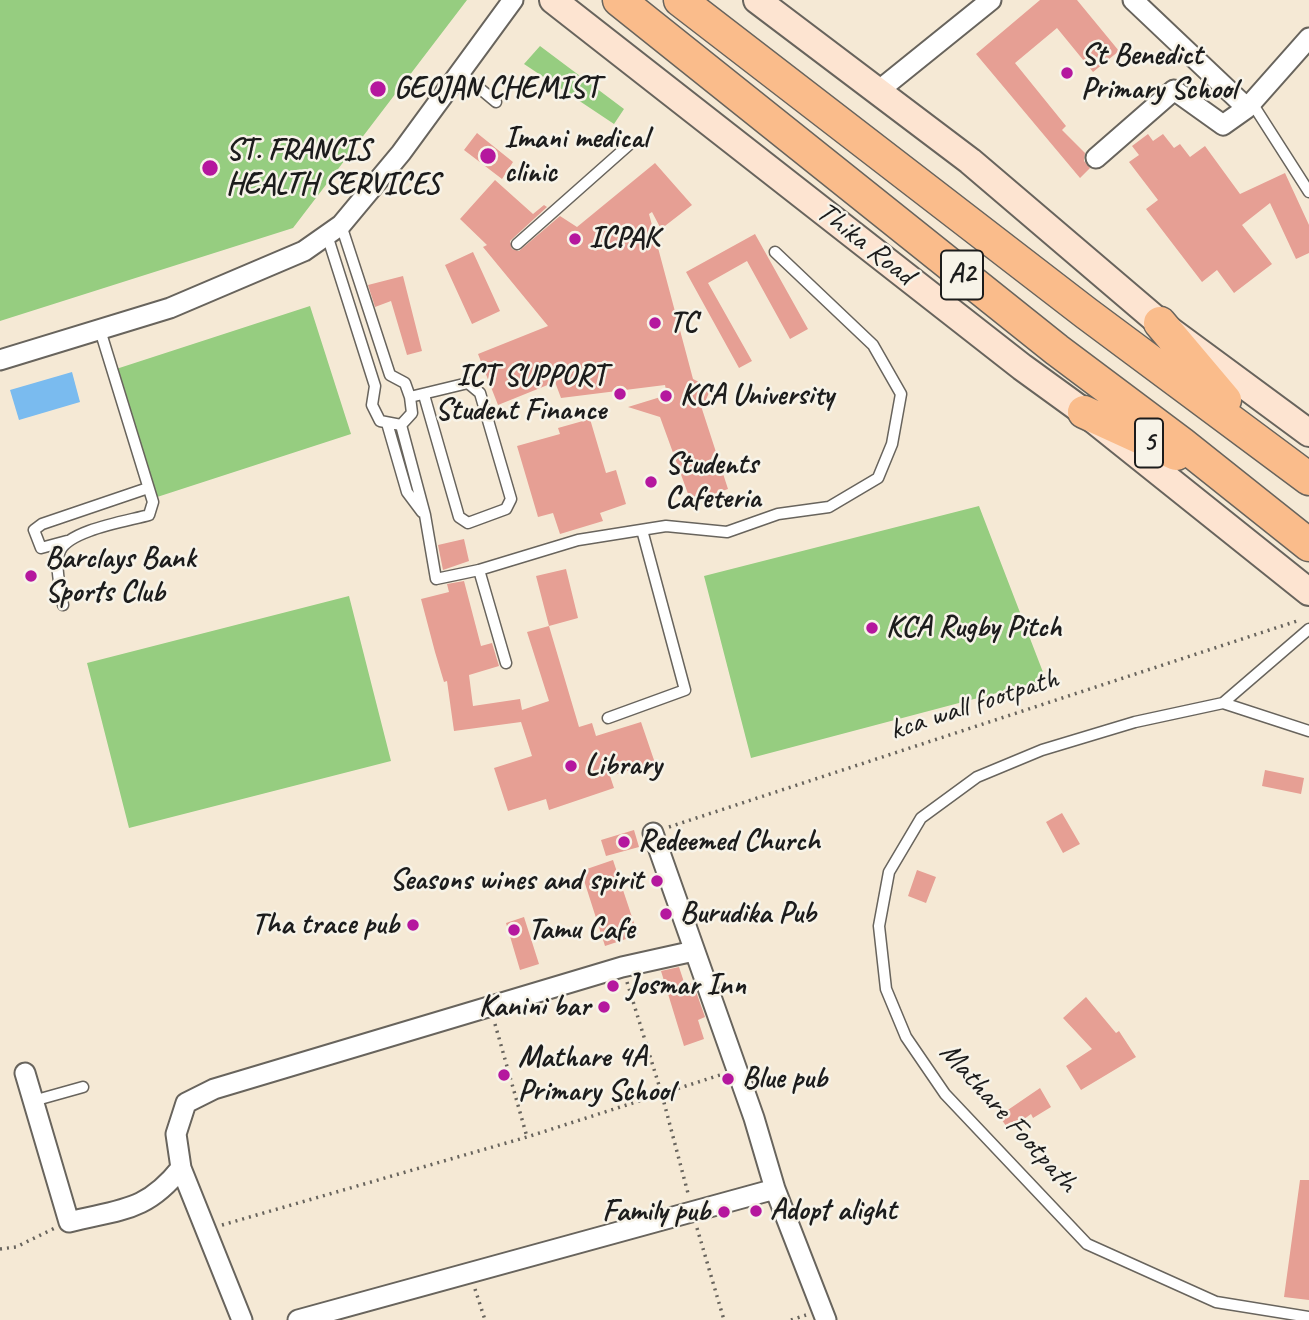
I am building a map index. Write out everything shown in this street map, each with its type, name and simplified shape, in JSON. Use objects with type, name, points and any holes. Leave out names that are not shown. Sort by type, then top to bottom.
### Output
[{"type":"highway","name":"Thika Road","points":[[619,0],[1057,350],[1216,470],[1309,545]]},
{"type":"highway","name":"A2","points":[[680,0],[1086,313],[1309,479]]},
{"type":"highway","points":[[1160,323],[1259,441]]},
{"type":"highway","name":"5","points":[[1084,412],[1216,470]]},
{"type":"main road","name":"Thika Road","points":[[553,0],[1022,367],[1084,412],[1309,592]]},
{"type":"main road","points":[[757,0],[970,162],[1160,323],[1309,433]]},
{"type":"street","points":[[0,360],[170,309],[304,251],[334,230],[401,153],[513,0]]},
{"type":"street","points":[[877,92],[991,0]]},
{"type":"street","points":[[1133,0],[1250,106]]},
{"type":"street","points":[[1096,158],[1174,90],[1223,125],[1250,106],[1309,38]]},
{"type":"street","points":[[653,833],[775,1189],[826,1320]]},
{"type":"street","points":[[242,1320],[181,1168],[176,1134],[186,1103],[214,1089],[489,1005],[622,967],[694,951]]},
{"type":"street","points":[[25,1073],[69,1222],[145,1203],[162,1191],[181,1168]]},
{"type":"street","points":[[298,1320],[775,1189]]},
{"type":"lane","points":[[460,72],[496,102]]},
{"type":"lane","points":[[1250,106],[1309,192]]},
{"type":"lane","points":[[517,244],[631,143]]},
{"type":"lane","points":[[334,230],[390,375],[405,383],[410,397],[412,413],[401,425]]},
{"type":"lane","points":[[334,230],[375,386],[372,405],[380,421],[401,425]]},
{"type":"lane","points":[[401,425],[425,515],[436,579],[479,570],[578,540],[666,526],[727,532],[778,514],[829,507],[878,478],[892,444],[901,394],[873,345],[775,252]]},
{"type":"lane","points":[[100,330],[153,502],[149,515],[41,548],[34,530],[42,524],[148,488]]},
{"type":"lane","points":[[375,386],[390,375]]},
{"type":"lane","points":[[410,397],[468,383],[480,393],[510,499],[506,509],[468,523],[459,517],[424,395]]},
{"type":"lane","points":[[387,422],[407,492],[425,515]]},
{"type":"lane","points":[[608,718],[685,690],[642,530]]},
{"type":"lane","points":[[63,605],[59,561],[67,541]]},
{"type":"lane","points":[[479,570],[506,663]]},
{"type":"lane","name":"Mathare Footpath","points":[[1309,629],[1223,703],[1135,722],[1042,750],[977,777],[921,818],[889,872],[879,926],[886,989],[906,1037],[945,1094],[1087,1244],[1216,1302],[1309,1317]]},
{"type":"lane","points":[[1223,703],[1309,731]]},
{"type":"lane","points":[[33,1101],[83,1087]]},
{"type":"path","name":"kca wall footpath","points":[[653,833],[1309,617]]},
{"type":"path","points":[[622,967],[662,1096],[724,1320]]},
{"type":"path","points":[[489,1005],[527,1138]]},
{"type":"path","points":[[206,1229],[527,1138],[736,1070]]},
{"type":"path","points":[[0,1249],[16,1247],[69,1222]]},
{"type":"path","points":[[471,1274],[485,1320]]},
{"type":"green space","points":[[0,0],[467,0],[293,228],[0,321]]},
{"type":"green space","points":[[540,46],[624,109],[614,124],[524,64]]},
{"type":"green space","points":[[310,306],[351,434],[151,499],[110,371]]},
{"type":"green space","name":"KCA Rugby Pitch","points":[[979,506],[1046,680],[751,758],[704,576]]},
{"type":"green space","points":[[349,596],[391,761],[129,828],[87,663]]},
{"type":"water","points":[[72,372],[80,402],[19,420],[10,390]]},
{"type":"building","points":[[1040,0],[1077,0],[1119,51],[1093,72],[1057,28],[1015,63],[1066,126],[1062,130],[1085,153],[1084,161],[1090,168],[1080,178],[976,54]]},
{"type":"building","name":"Imani medical clinic","points":[[477,133],[513,162],[502,179],[464,150]]},
{"type":"building","points":[[1148,134],[1153,141],[1163,134],[1174,148],[1180,144],[1190,157],[1205,146],[1240,194],[1285,173],[1309,225],[1309,253],[1296,259],[1270,203],[1242,225],[1272,264],[1234,293],[1217,270],[1202,282],[1146,209],[1158,200],[1129,162],[1139,155],[1132,146]]},
{"type":"building","points":[[655,163],[692,205],[661,229],[652,212],[649,214],[693,379],[711,388],[702,409],[728,489],[691,502],[660,417],[628,407],[667,395],[665,385],[561,398],[555,382],[498,405],[478,354],[548,326],[483,247],[487,245],[460,219],[495,180],[533,214],[544,205],[547,207],[510,241],[512,249],[519,251],[560,216],[577,227]]},
{"type":"building","points":[[755,234],[808,329],[790,339],[747,261],[708,283],[752,361],[739,368],[686,272]]},
{"type":"building","points":[[473,252],[500,311],[472,324],[445,265]]},
{"type":"building","points":[[403,276],[422,351],[407,355],[391,301],[375,307],[368,285]]},
{"type":"building","points":[[590,419],[606,473],[616,470],[626,504],[600,513],[603,521],[560,534],[553,513],[538,517],[517,446],[560,434],[558,428]]},
{"type":"building","points":[[464,539],[469,561],[443,570],[438,545]]},
{"type":"building","points":[[566,569],[578,618],[549,626],[536,576]]},
{"type":"building","points":[[464,581],[481,646],[492,643],[499,666],[469,675],[473,706],[520,699],[522,710],[549,701],[527,632],[549,626],[579,727],[592,723],[596,736],[641,722],[655,763],[610,776],[614,788],[549,810],[546,799],[508,811],[494,768],[532,756],[521,722],[454,731],[447,681],[444,682],[421,599],[449,592],[447,584]]},
{"type":"building","points":[[1265,770],[1304,778],[1301,794],[1262,786]]},
{"type":"building","points":[[1062,813],[1080,844],[1063,853],[1046,822]]},
{"type":"building","points":[[634,830],[639,847],[606,856],[601,840]]},
{"type":"building","points":[[613,860],[638,935],[605,946],[581,871]]},
{"type":"building","points":[[917,870],[936,877],[926,903],[908,896]]},
{"type":"building","points":[[524,917],[539,964],[520,970],[506,923]]},
{"type":"building","points":[[679,967],[685,985],[693,983],[705,1017],[698,1020],[704,1039],[684,1046],[661,971]]},
{"type":"building","points":[[1086,997],[1116,1033],[1119,1031],[1136,1057],[1081,1090],[1066,1066],[1092,1049],[1063,1018]]},
{"type":"building","points":[[1040,1088],[1051,1107],[1033,1118],[1031,1114],[1009,1130],[999,1116]]},
{"type":"building","points":[[1300,1180],[1309,1180],[1309,1300],[1284,1297]]},
{"type":"place","name":"St Benedict Primary School","points":[[1067,73]]},
{"type":"place","name":"GEOJAN CHEMIST","points":[[378,89]]},
{"type":"place","name":"Imani medical clinic","points":[[488,156]]},
{"type":"place","name":"ST. FRANCIS HEALTH SERVICES","points":[[210,168]]},
{"type":"place","name":"ICPAK","points":[[575,239]]},
{"type":"place","name":"TC","points":[[655,323]]},
{"type":"place","name":"ICT SUPPORT Student Finance","points":[[620,394]]},
{"type":"place","name":"KCA University","points":[[666,396]]},
{"type":"place","name":"Students Cafeteria","points":[[651,482]]},
{"type":"place","name":"Barclays Bank Sports Club","points":[[31,576]]},
{"type":"place","name":"KCA Rugby Pitch","points":[[872,628]]},
{"type":"place","name":"Library","points":[[571,766]]},
{"type":"place","name":"Redeemed Church","points":[[624,842]]},
{"type":"place","name":"Seasons wines and spirit","points":[[657,881]]},
{"type":"place","name":"Burudika Pub","points":[[666,914]]},
{"type":"place","name":"Tha trace pub","points":[[413,925]]},
{"type":"place","name":"Tamu Cafe","points":[[514,930]]},
{"type":"place","name":"Josmar Inn","points":[[613,986]]},
{"type":"place","name":"Kanini bar","points":[[604,1007]]},
{"type":"place","name":"Mathare 4A Primary School","points":[[504,1075]]},
{"type":"place","name":"Blue pub","points":[[728,1079]]},
{"type":"place","name":"Adopt alight","points":[[756,1211]]},
{"type":"place","name":"Family pub","points":[[724,1212]]}]
